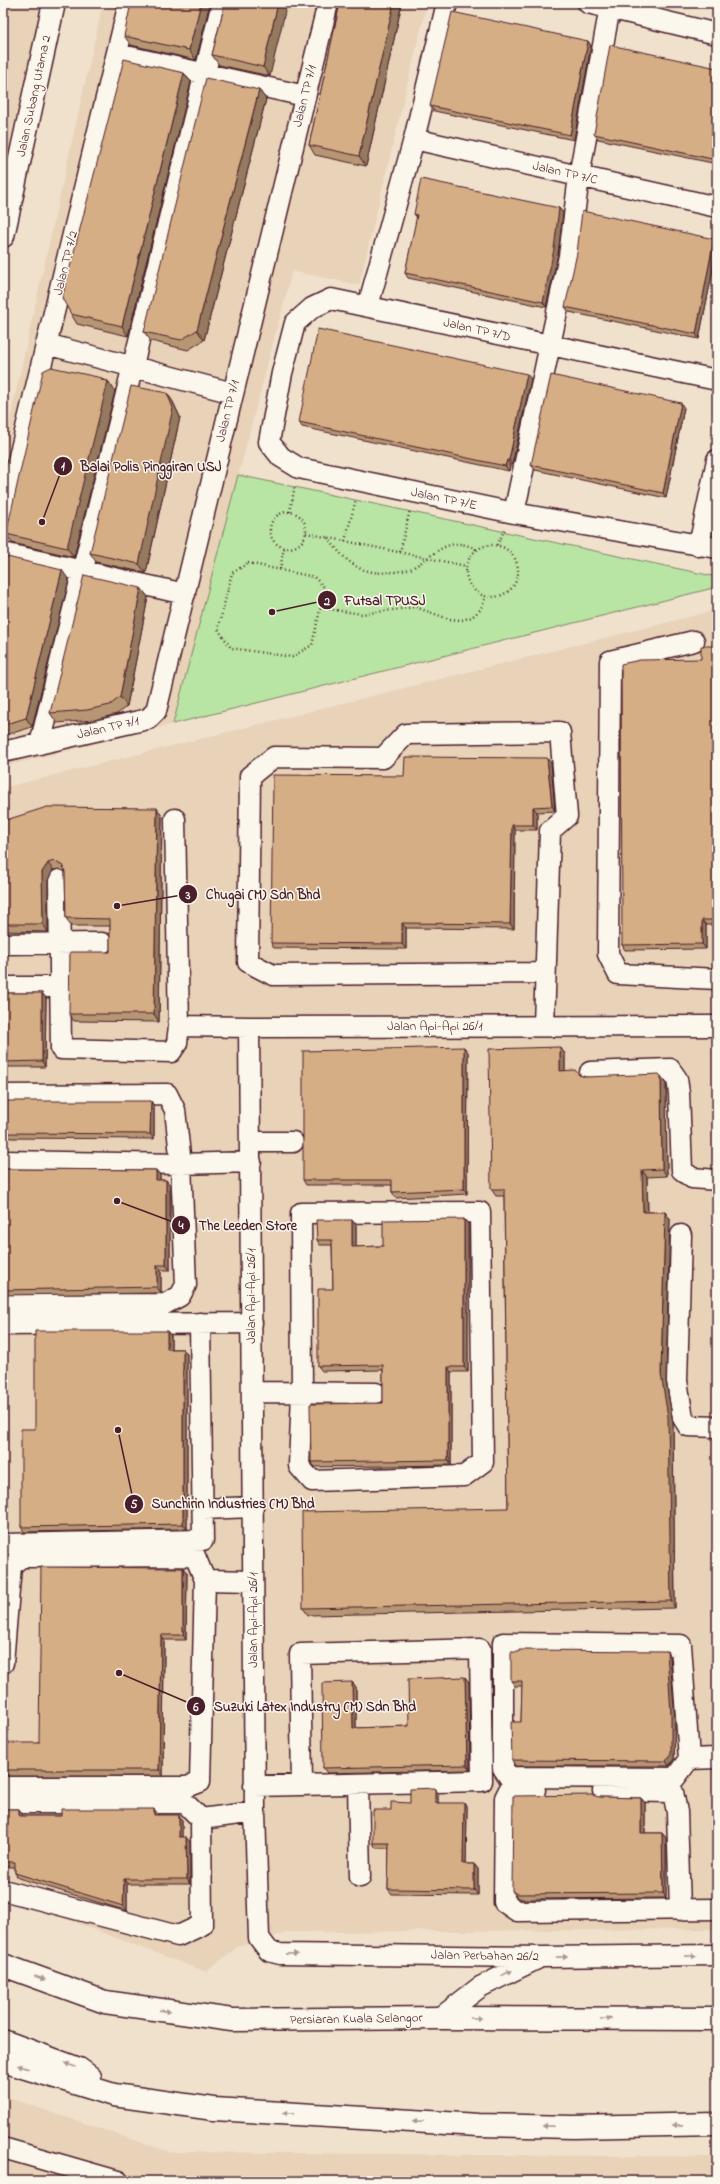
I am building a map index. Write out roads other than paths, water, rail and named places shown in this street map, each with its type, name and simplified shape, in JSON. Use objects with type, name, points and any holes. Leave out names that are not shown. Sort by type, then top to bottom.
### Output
[{"type":"main road","name":"Jalan Subang Utama 2","points":[[3,236],[54,3]]},
{"type":"main road","name":"Persiaran Kuala Selangor","points":[[3,1965],[105,2002],[232,2020],[440,2018],[717,2019]]},
{"type":"main road","points":[[3,2042],[79,2069],[114,2095]]},
{"type":"main road","points":[[3,2061],[114,2095],[214,2109],[478,2125],[573,2127],[717,2124]]},
{"type":"street","name":"Jalan TP 7/2","points":[[3,523],[129,3]]},
{"type":"street","points":[[40,744],[222,3]]},
{"type":"street","name":"Jalan TP 7/1","points":[[3,752],[148,719],[156,711],[328,3]]},
{"type":"street","points":[[368,306],[414,139],[447,3]]},
{"type":"street","points":[[588,3],[610,7],[717,34]]},
{"type":"street","points":[[514,513],[569,256],[579,176],[610,7]]},
{"type":"street","points":[[116,54],[305,96]]},
{"type":"street","name":"Jalan TP 7/C","points":[[414,139],[717,206]]},
{"type":"street","name":"Jalan TP 7/D","points":[[282,373],[295,323],[312,308],[331,299],[717,380]]},
{"type":"street","points":[[46,344],[233,393]]},
{"type":"street","name":"Jalan TP 7/E","points":[[282,373],[269,442],[281,457],[299,468],[514,513],[708,547]]},
{"type":"street","points":[[708,547],[717,460]]},
{"type":"street","points":[[3,553],[184,594]]},
{"type":"street","points":[[694,641],[610,661],[608,954],[618,974],[717,979]]},
{"type":"street","points":[[544,1026],[550,831],[567,816],[560,732],[406,734],[383,758],[274,757],[250,776],[248,962],[273,975],[545,973]]},
{"type":"street","points":[[59,880],[61,1049],[171,1052],[177,1043],[179,1026],[175,819]]},
{"type":"street","points":[[3,944],[102,943]]},
{"type":"street","points":[[3,987],[60,987]]},
{"type":"street","points":[[179,1026],[249,1027]]},
{"type":"street","name":"Jalan Api-Api 26/1","points":[[259,1938],[254,1786],[249,1027],[717,1026]]},
{"type":"street","points":[[590,1072],[670,1069],[677,1079],[679,1093],[682,1170],[692,1178],[717,1180]]},
{"type":"street","points":[[3,1095],[168,1094],[175,1110],[181,1164],[186,1285],[180,1296],[165,1304],[3,1305]]},
{"type":"street","points":[[250,1142],[293,1142]]},
{"type":"street","points":[[3,1161],[181,1164],[250,1162]]},
{"type":"street","points":[[480,1212],[483,1462],[464,1476],[312,1481],[299,1466],[302,1393],[301,1213],[480,1212]]},
{"type":"street","points":[[681,1235],[677,1381],[682,1418],[688,1426],[717,1427]]},
{"type":"street","points":[[3,1325],[252,1323]]},
{"type":"street","points":[[3,1544],[203,1540],[200,1324]]},
{"type":"street","points":[[252,1392],[376,1393]]},
{"type":"street","points":[[203,1509],[252,1507]]},
{"type":"street","points":[[3,1663],[11,1566],[21,1557],[195,1556],[204,1580],[200,1782],[187,1787],[3,1787]]},
{"type":"street","points":[[204,1580],[253,1581]]},
{"type":"street","points":[[503,1644],[681,1645],[690,1758],[675,1778],[509,1777],[503,1768],[503,1644]]},
{"type":"street","points":[[254,1786],[358,1784],[482,1781],[480,1649],[300,1654],[302,1785]]},
{"type":"street","points":[[690,1758],[717,1758]]},
{"type":"street","points":[[358,1784],[360,1877]]},
{"type":"street","points":[[680,1910],[677,1812],[673,1792],[509,1790],[505,1798],[504,1902],[518,1911],[680,1910],[717,1909]]},
{"type":"street","points":[[3,1803],[185,1803],[201,1819],[202,1925],[178,1936],[3,1890]]},
{"type":"street","points":[[201,1819],[255,1812]]},
{"type":"street","name":"Jalan Perbahan 26/2","points":[[259,1938],[269,1950],[280,1954],[541,1957],[717,1955]]},
{"type":"street","points":[[440,2018],[480,1987],[541,1957]]},
{"type":"street","points":[[3,2148],[118,2181]]},
{"type":"place","name":"Balai Polis Pinggiran USJ","points":[[42,522]]},
{"type":"place","name":"Futsal TPUSJ","points":[[272,612]]},
{"type":"place","name":"Chugai (M) Sdn Bhd","points":[[117,906]]},
{"type":"place","name":"The Leeden Store","points":[[117,1201]]},
{"type":"place","name":"Sunchirin Industries (M) Bhd","points":[[118,1430]]},
{"type":"place","name":"Suzuki Latex Industry (M) Sdn Bhd","points":[[119,1673]]}]
